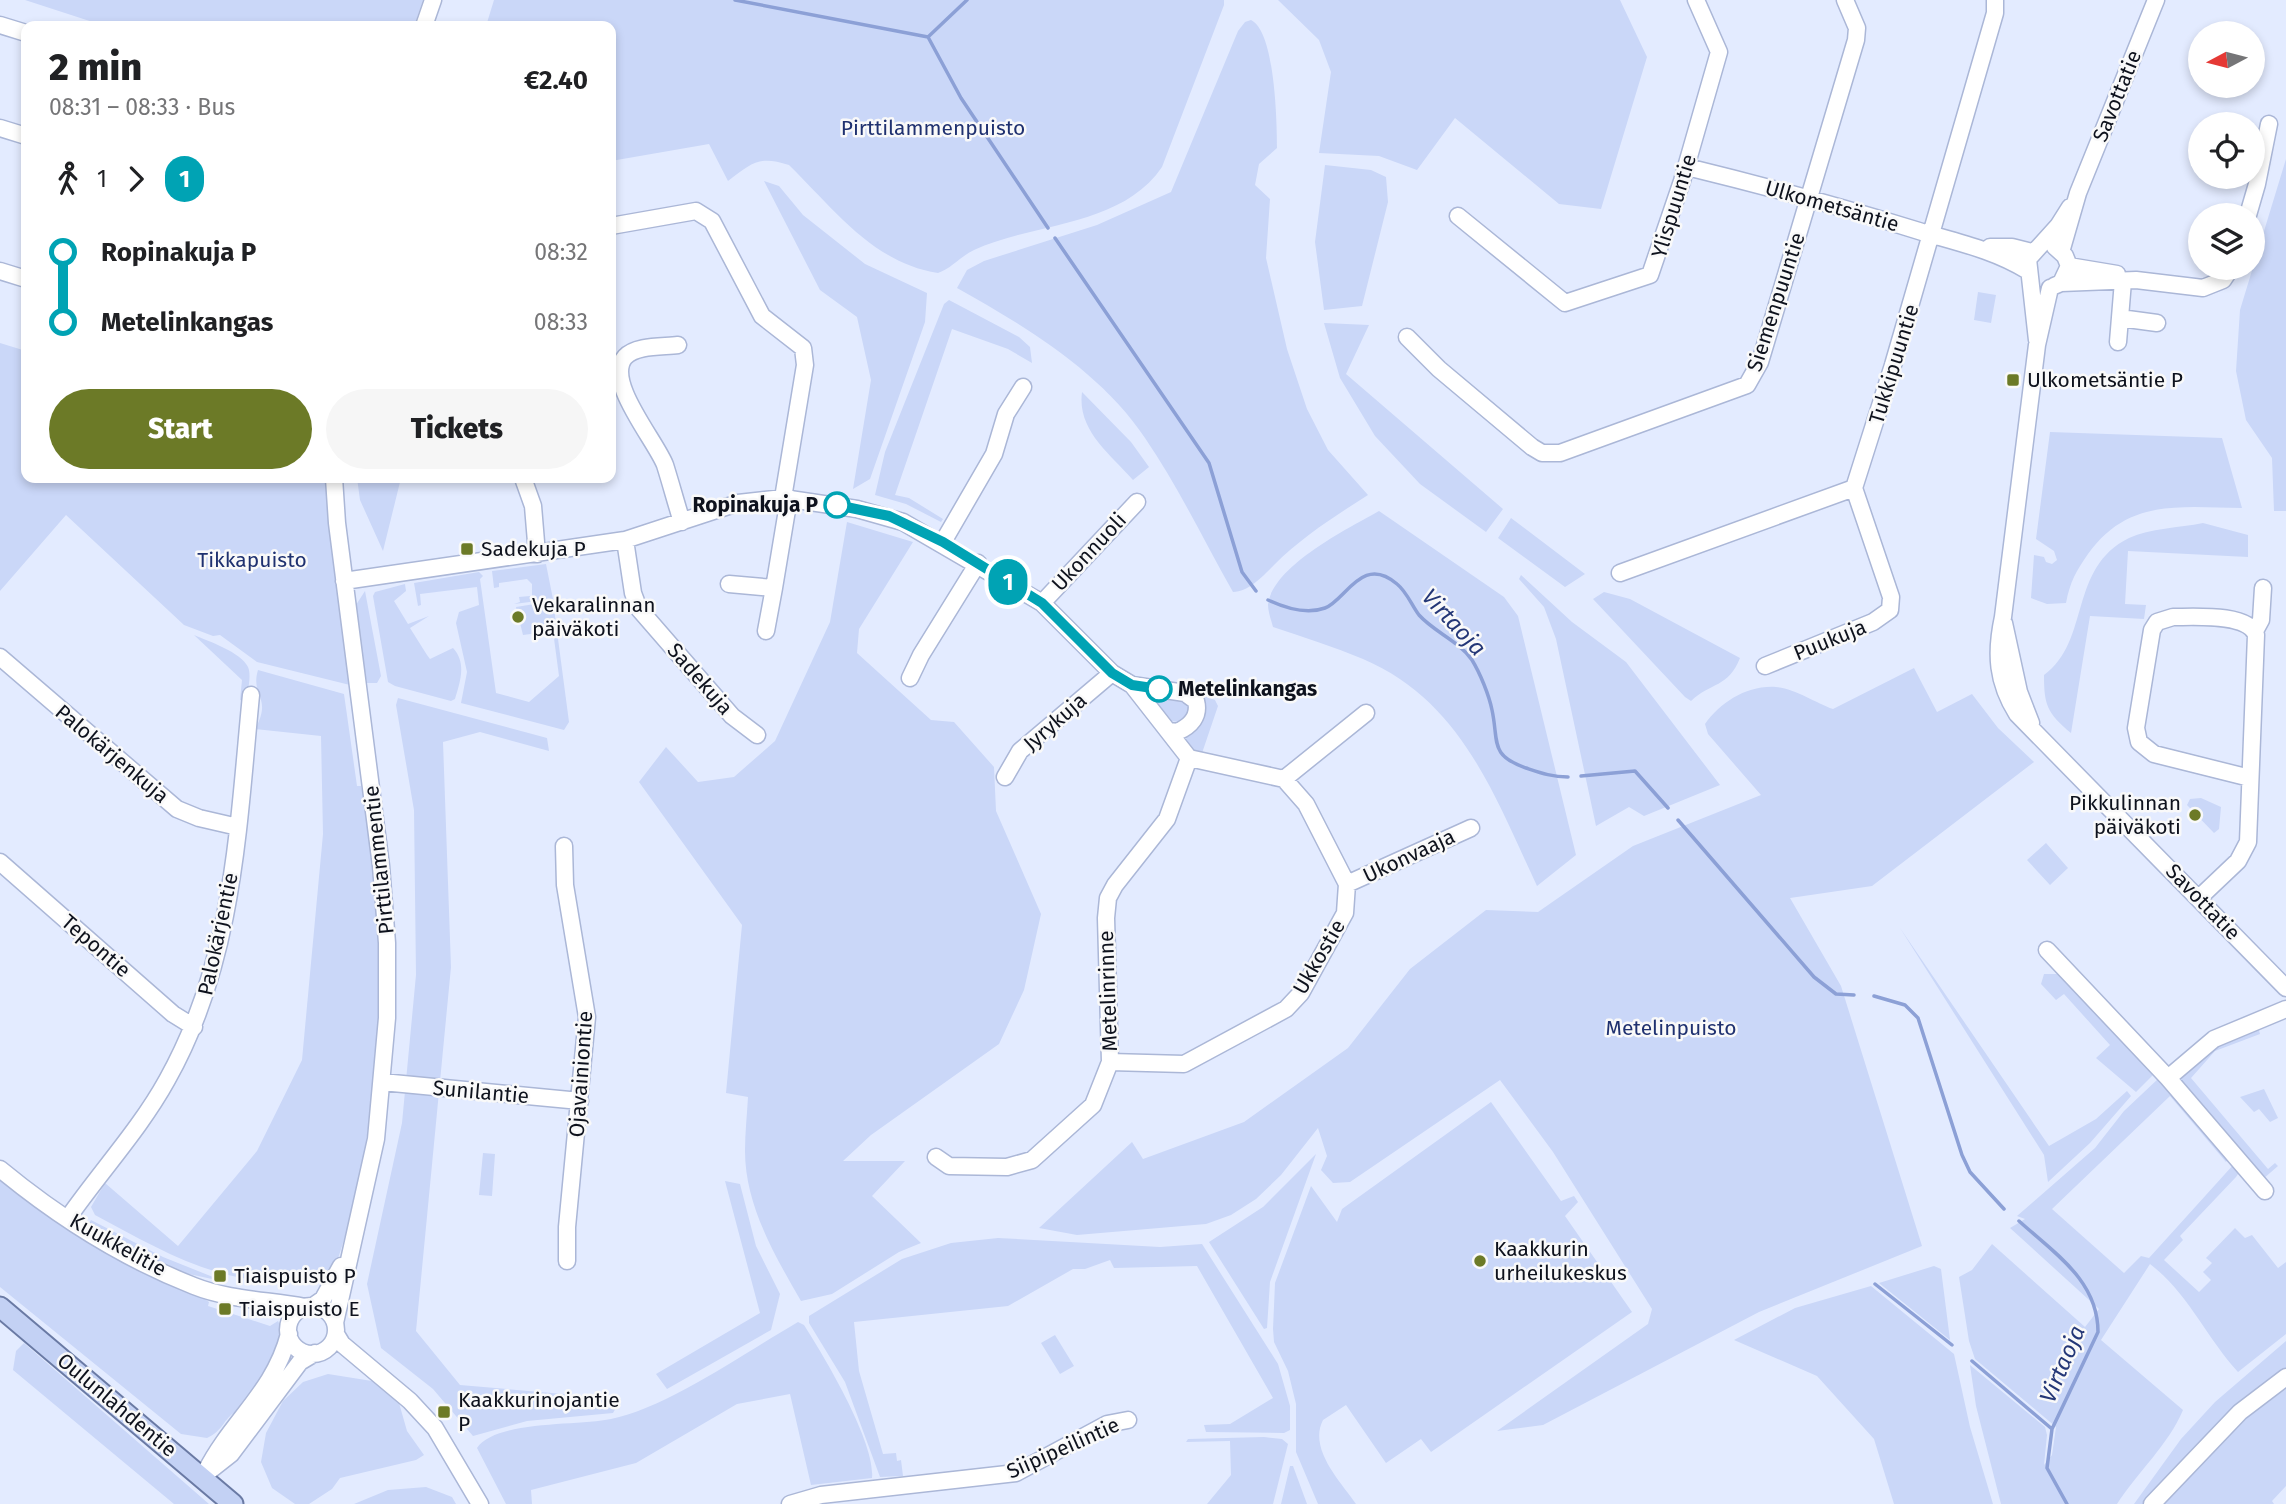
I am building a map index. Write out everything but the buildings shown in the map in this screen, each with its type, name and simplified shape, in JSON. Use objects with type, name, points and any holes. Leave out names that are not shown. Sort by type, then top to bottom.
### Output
[{"type":"main road","name":"Oulunlahdentie","points":[[0,1307],[233,1504]]},
{"type":"street","points":[[426,21],[433,0]]},
{"type":"street","name":"Ylispuuntie","points":[[1458,216],[1561,301],[1573,303],[1650,275],[1686,167],[1719,52],[1696,0]]},
{"type":"street","name":"Siemenpuuntie","points":[[1407,337],[1439,369],[1532,447],[1548,454],[1560,453],[1747,384],[1760,362],[1856,40],[1857,28],[1845,0]]},
{"type":"street","name":"Tukkipuuntie","points":[[1854,488],[1932,235],[1995,13],[1995,0]]},
{"type":"street","name":"Savottatie","points":[[2037,345],[2030,277],[2034,251],[2058,226],[2078,193],[2156,0]]},
{"type":"street","points":[[0,25],[21,31]]},
{"type":"street","points":[[2252,203],[2269,124]]},
{"type":"street","points":[[0,128],[21,134]]},
{"type":"street","name":"Ulkometsäntie","points":[[1686,167],[1809,197],[1977,247]]},
{"type":"street","name":"Savottatie","points":[[2078,193],[2065,259],[2037,345],[2003,618],[1997,645],[1999,674],[2007,698],[2017,714],[2032,725],[2286,988]]},
{"type":"street","points":[[616,225],[696,211],[712,221],[762,316],[803,348],[805,365],[766,631]]},
{"type":"street","points":[[1977,247],[2012,247],[2034,251],[2048,245],[2065,259],[2122,274],[2129,281]]},
{"type":"street","points":[[1977,247],[2009,259],[2030,277],[2056,286],[2129,281],[2203,288],[2222,280]]},
{"type":"street","points":[[0,271],[21,277]]},
{"type":"street","points":[[2118,342],[2120,318],[2129,281]]},
{"type":"street","points":[[2120,318],[2157,323]]},
{"type":"street","points":[[678,345],[633,351],[624,358],[620,369],[623,389],[664,463],[682,522]]},
{"type":"street","points":[[943,542],[994,454],[1006,414],[1023,387]]},
{"type":"street","name":"Pirttilammentie","points":[[334,483],[344,581],[381,866],[387,943],[382,1082],[376,1139],[352,1242],[336,1329]]},
{"type":"street","points":[[525,483],[533,506],[537,554]]},
{"type":"street","points":[[1620,573],[1854,488]]},
{"type":"street","name":"Puukuja","points":[[1765,666],[1873,622],[1890,610],[1891,597],[1854,488]]},
{"type":"street","points":[[344,581],[625,540],[738,503],[786,498],[889,516],[943,542],[1042,603],[1112,673],[1132,685],[1189,758],[1284,779],[1306,804],[1348,884]]},
{"type":"street","name":"Ukonnuoli","points":[[1042,603],[1137,502]]},
{"type":"street","name":"Sadekuja","points":[[625,540],[633,593],[639,609],[732,716],[757,735]]},
{"type":"street","points":[[910,678],[978,563]]},
{"type":"street","points":[[729,583],[774,589]]},
{"type":"street","points":[[2199,898],[2244,853],[2248,836],[2257,643],[2255,631],[2261,621],[2263,588]]},
{"type":"street","points":[[2250,778],[2147,750],[2138,742],[2136,728],[2152,630],[2157,622],[2173,617],[2239,620],[2255,631]]},
{"type":"street","name":"Palokärjenkuja","points":[[0,657],[177,809],[199,818],[238,827]]},
{"type":"street","name":"Jyrykuja","points":[[1005,777],[1020,751],[1112,673]]},
{"type":"street","points":[[1132,685],[1185,693],[1196,701],[1197,712],[1191,723],[1177,732],[1169,731]]},
{"type":"street","name":"Palokärjentie","points":[[68,1219],[166,1083],[194,1027],[219,950],[238,827],[251,695]]},
{"type":"street","points":[[1284,779],[1367,713]]},
{"type":"street","name":"Metelinrinne","points":[[936,1157],[948,1166],[1007,1167],[1032,1160],[1093,1105],[1110,1062],[1106,918],[1108,898],[1115,885],[1167,820],[1189,758]]},
{"type":"street","name":"Ukonvaaja","points":[[1348,884],[1471,828]]},
{"type":"street","name":"Ojavainiontie","points":[[564,846],[565,885],[587,1003],[567,1261]]},
{"type":"street","name":"Tepontie","points":[[0,862],[173,1014],[194,1027]]},
{"type":"street","name":"Ukkostie","points":[[1110,1062],[1184,1064],[1286,1009],[1301,993],[1345,913],[1348,884]]},
{"type":"street","points":[[2047,950],[2168,1078],[2265,1191]]},
{"type":"street","points":[[2168,1078],[2214,1039],[2286,1009]]},
{"type":"street","name":"Sunilantie","points":[[382,1082],[580,1101]]},
{"type":"street","name":"Kuukkelitie","points":[[0,1169],[97,1237],[195,1287],[247,1300],[309,1307]]},
{"type":"street","name":"Pirttilammentie","points":[[309,1307],[323,1298],[333,1284],[352,1242]]},
{"type":"street","name":"Kuukkelitie","points":[[247,1300],[289,1329]]},
{"type":"street","points":[[203,1476],[218,1446],[269,1385],[293,1316],[309,1307],[328,1312],[336,1329],[370,1369],[410,1401],[435,1428],[480,1504]]},
{"type":"street","points":[[289,1329],[298,1350],[318,1353],[370,1369]]},
{"type":"street","points":[[203,1476],[231,1454],[300,1362],[331,1346],[336,1329]]},
{"type":"street","points":[[2152,1504],[2240,1412],[2286,1377]]},
{"type":"street","name":"Siipipeilintie","points":[[790,1504],[821,1495],[1016,1473],[1107,1424],[1128,1420]]},
{"type":"green space","points":[[25,0],[423,0],[416,21],[90,21]]},
{"type":"green space","name":"Pirttilammenpuisto","points":[[494,0],[1224,0],[1162,167],[1145,187],[1101,212],[974,250],[938,273],[915,267],[874,246],[839,216],[789,165],[770,161],[756,162],[728,181],[709,144],[616,160],[616,21],[488,21]]},
{"type":"green space","points":[[1278,0],[1620,0],[1647,57],[1601,209],[1559,204],[1455,118],[1417,170],[1379,156],[1319,153],[1331,72],[1319,40]]},
{"type":"green space","points":[[1251,20],[1259,28],[1265,41],[1273,78],[1277,148],[1259,164],[1255,185],[1270,199],[1266,258],[1287,349],[1307,409],[1328,450],[1368,495],[1307,536],[1256,582],[1233,592],[1169,475],[1127,414],[1107,392],[1060,352],[957,288],[967,270],[984,261],[1097,225],[1171,192],[1238,31],[1245,22]]},
{"type":"green space","points":[[2286,159],[2286,511],[2274,511],[2272,458],[2246,420],[2236,371],[2240,310],[2249,280],[2265,280],[2265,228]]},
{"type":"green space","points":[[1325,165],[1371,170],[1386,177],[1388,202],[1362,306],[1324,310],[1315,242]]},
{"type":"green space","points":[[764,181],[779,186],[803,215],[865,264],[927,293],[925,322],[870,479],[853,489],[871,380],[857,317],[820,290]]},
{"type":"green space","points":[[1978,292],[1996,295],[1991,323],[1974,320]]},
{"type":"green space","points":[[949,300],[1019,337],[1030,347],[1032,363],[1008,349],[952,329],[895,495],[909,498],[943,519],[941,522],[906,504],[875,495],[885,452],[944,304]]},
{"type":"green space","points":[[1324,323],[1369,325],[1346,374],[1503,509],[1486,532],[1420,484],[1375,436],[1340,378]]},
{"type":"green space","name":"Tikkapuisto","points":[[0,343],[21,349],[21,483],[329,483],[350,685],[257,662],[220,635],[213,636],[184,625],[66,515],[0,591]]},
{"type":"green space","points":[[1082,392],[1131,442],[1149,467],[1133,480],[1090,429],[1084,418]]},
{"type":"green space","points":[[2050,432],[2222,438],[2242,508],[2177,507],[2138,515],[2120,523],[2088,554],[2074,577],[2066,603],[2047,604],[2031,598],[2034,555],[2044,557],[2046,562],[2052,564],[2057,560],[2054,551],[2036,539]]},
{"type":"green space","points":[[358,483],[400,483],[383,551],[360,500]]},
{"type":"green space","points":[[1379,511],[1504,597],[1518,616],[1576,855],[1537,886],[1490,786],[1450,726],[1426,700],[1397,677],[1363,659],[1273,627],[1268,605],[1273,590],[1283,576],[1314,550]]},
{"type":"green space","points":[[1511,518],[1585,574],[1565,587],[1498,538]]},
{"type":"green space","points":[[847,522],[913,542],[859,629],[857,653],[931,720],[954,722],[994,767],[996,811],[1041,914],[1024,990],[999,1044],[871,1135],[843,1161],[905,1161],[872,1196],[921,1243],[899,1252],[832,1294],[801,1301],[763,1229],[750,1191],[745,1151],[748,1097],[726,1093],[742,925],[639,782],[666,747],[698,782],[734,777],[775,741],[830,622]]},
{"type":"green space","points":[[2203,523],[2248,535],[2248,557],[2128,551],[2125,604],[2146,605],[2144,619],[2090,616],[2071,733],[2048,708],[2044,675],[2059,661],[2069,643],[2097,567],[2110,551],[2129,538],[2155,530]]},
{"type":"green space","points":[[546,564],[553,599],[514,604],[520,602],[519,597],[530,596],[532,599],[532,584],[527,579],[499,583],[499,587],[494,588],[492,571]]},
{"type":"green space","points":[[479,572],[483,576],[480,579],[496,693],[529,702],[559,676],[553,631],[523,635],[516,607],[553,601],[569,722],[564,730],[461,703],[467,672],[456,623],[459,612],[479,605],[477,587],[420,594],[421,605],[418,606],[414,583]]},
{"type":"green space","points":[[1521,575],[1572,622],[1626,662],[1720,785],[1644,816],[1629,807],[1596,826],[1556,639],[1544,607],[1519,579]]},
{"type":"green space","points":[[405,584],[406,591],[394,601],[408,624],[429,616],[410,628],[427,655],[430,659],[453,648],[460,660],[460,679],[455,699],[451,701],[388,682],[373,596],[375,592]]},
{"type":"green space","points":[[365,591],[381,676],[377,683],[367,683],[354,608]]},
{"type":"green space","points":[[1604,592],[1630,599],[1740,658],[1735,668],[1724,680],[1691,701],[1593,599]]},
{"type":"green space","points":[[194,635],[224,648],[239,657],[248,667],[250,675],[246,702],[240,700],[242,680]]},
{"type":"green space","name":"Metelinpuisto","points":[[1914,668],[1937,712],[1972,694],[1998,728],[2034,762],[1872,886],[1790,898],[1841,986],[1922,1246],[1759,1312],[1543,1425],[1497,1431],[1648,1324],[1652,1309],[1553,1152],[1500,1080],[1350,1182],[1333,1183],[1321,1170],[1327,1156],[1318,1128],[1281,1175],[1256,1199],[1231,1215],[1206,1224],[1077,1235],[1039,1228],[1132,1142],[1143,1159],[1244,1122],[1348,1048],[1410,969],[1486,910],[1538,912],[1633,846],[1761,795],[1708,734],[1705,724],[1736,696],[1755,689],[1776,687],[1833,709]]},
{"type":"green space","points":[[258,670],[344,694],[357,786],[361,786],[376,866],[381,1003],[369,1119],[356,1198],[331,1279],[312,1277],[255,1280],[213,1271],[133,1236],[95,1215],[91,1207],[105,1183],[178,1246],[257,1151],[302,1060],[323,834],[321,736],[255,729],[262,710],[256,679]]},
{"type":"green space","points":[[1196,692],[1215,700],[1218,706],[1201,756],[1191,750],[1186,740]]},
{"type":"green space","points":[[1149,695],[1186,701],[1190,713],[1181,722],[1169,721]]},
{"type":"green space","points":[[398,698],[547,738],[549,751],[480,732],[443,742],[451,967],[416,1331],[460,1385],[621,1399],[613,1413],[527,1421],[473,1436],[433,1389],[381,1348],[367,1284],[402,1123],[416,975],[414,810],[396,705]]},
{"type":"green space","points":[[2201,798],[2221,807],[2219,829],[2214,833],[2187,805],[2190,799]]},
{"type":"green space","points":[[2046,843],[2068,868],[2050,885],[2027,860]]},
{"type":"green space","points":[[1900,928],[2049,1146],[2096,1119],[2127,1091],[2131,1096],[2090,1143],[2048,1182],[2044,1155]]},
{"type":"green space","points":[[2044,974],[2062,974],[2154,1074],[2136,1092],[2096,1058],[2110,1045],[2064,994],[2056,1000],[2041,984]]},
{"type":"green space","points":[[2258,1027],[2260,1034],[2215,1051],[2191,1078],[2268,1169],[2275,1163],[2278,1166],[2263,1179],[2181,1084],[2181,1079],[2207,1051]]},
{"type":"green space","points":[[2159,1078],[2228,1159],[2226,1162],[2170,1096],[2052,1209],[2124,1273],[2141,1256],[2149,1258],[2234,1164],[2240,1171],[2236,1177],[2180,1236],[2183,1240],[2164,1260],[2199,1292],[2211,1280],[2203,1272],[2212,1263],[2206,1258],[2235,1228],[2245,1238],[2252,1235],[2278,1268],[2286,1262],[2286,1334],[2238,1372],[2175,1288],[2150,1264],[2101,1340],[2183,1410],[2170,1435],[2117,1504],[2001,1504],[1976,1406],[1970,1365],[2045,1427],[2047,1435],[2044,1465],[2052,1455],[2056,1427],[1975,1359],[1969,1341],[1959,1277],[1972,1270],[1992,1244],[2085,1327],[2099,1309],[2010,1228],[2025,1219],[2017,1216],[2095,1148],[2124,1111]]},
{"type":"green space","points":[[2264,1089],[2278,1118],[2270,1122],[2259,1109],[2254,1112],[2240,1097]]},
{"type":"green space","name":"Kaakkurin urheilukeskus","points":[[1491,1102],[1561,1201],[1574,1196],[1578,1202],[1565,1216],[1632,1312],[1431,1452],[1421,1439],[1386,1463],[1346,1405],[1323,1420],[1319,1431],[1320,1442],[1328,1465],[1356,1504],[1318,1504],[1296,1452],[1296,1404],[1288,1371],[1274,1342],[1273,1329],[1275,1283],[1311,1186],[1337,1222],[1342,1209]]},
{"type":"green space","points":[[483,1153],[495,1154],[492,1196],[479,1195]]},
{"type":"green space","points":[[1316,1154],[1270,1282],[1267,1328],[1264,1329],[1209,1242],[1263,1207]]},
{"type":"green space","points":[[0,1178],[194,1292],[209,1302],[208,1306],[270,1326],[278,1321],[282,1332],[277,1356],[263,1380],[217,1432],[207,1438],[181,1434],[0,1287]]},
{"type":"green space","points":[[725,1181],[740,1184],[756,1246],[780,1294],[771,1330],[667,1389],[656,1374],[760,1313]]},
{"type":"green space","points":[[91,1220],[163,1257],[213,1277],[212,1279],[175,1271],[95,1229],[88,1224]]},
{"type":"green space","points":[[998,1238],[1160,1247],[1202,1244],[1278,1364],[1290,1406],[1290,1430],[1284,1433],[1206,1432],[1204,1425],[1230,1424],[1273,1398],[1197,1266],[1114,1268],[1110,1260],[1085,1269],[1073,1269],[1008,1306],[854,1322],[859,1371],[883,1454],[896,1453],[897,1461],[901,1460],[903,1476],[880,1477],[845,1382],[809,1323],[809,1316],[902,1259],[951,1243]]},
{"type":"green space","points":[[1934,1266],[1941,1269],[1950,1340],[1879,1283]]},
{"type":"green space","points":[[1871,1286],[1954,1354],[1970,1427],[1993,1504],[1894,1504],[1874,1439],[1817,1376],[1734,1340],[1795,1308]]},
{"type":"green space","points":[[798,1322],[804,1325],[813,1339],[858,1422],[871,1463],[872,1478],[811,1485],[790,1394],[737,1404],[636,1463],[531,1490],[532,1504],[506,1504],[477,1448],[487,1439],[519,1428],[611,1419],[656,1404],[681,1392]]},
{"type":"green space","points":[[1055,1335],[1074,1366],[1060,1374],[1041,1343]]},
{"type":"green space","points":[[2286,1341],[2286,1371],[2146,1504],[2134,1504],[2181,1439],[2215,1402]]},
{"type":"green space","points":[[24,1343],[209,1504],[174,1504],[13,1370],[16,1351]]},
{"type":"green space","points":[[328,1374],[372,1381],[399,1403],[407,1431],[424,1455],[416,1460],[340,1478],[332,1489],[309,1504],[295,1504],[272,1488],[261,1462],[266,1433],[283,1401],[303,1382]]},
{"type":"green space","points":[[2286,1389],[2286,1486],[2272,1501],[2274,1504],[2164,1504],[2249,1416]]},
{"type":"green space","points":[[1188,1439],[1282,1439],[1288,1444],[1273,1504],[1207,1504],[1231,1475],[1230,1441],[1186,1442]]},
{"type":"green space","points":[[1290,1466],[1293,1466],[1307,1504],[1281,1504]]},
{"type":"green space","points":[[426,1487],[452,1497],[456,1504],[354,1504],[388,1490]]},
{"type":"waterway","points":[[735,0],[928,37]]},
{"type":"waterway","name":"Virtaoja","points":[[967,0],[928,37],[961,98],[1048,228]]},
{"type":"waterway","name":"Virtaoja","points":[[1055,238],[1209,463],[1242,572],[1256,591]]},
{"type":"waterway","name":"Virtaoja","points":[[1268,600],[1296,610],[1318,610],[1333,603],[1364,576],[1385,576],[1401,587],[1425,621],[1460,647],[1472,660],[1489,698],[1498,746],[1506,758],[1526,768],[1568,777]]},
{"type":"waterway","name":"Virtaoja","points":[[1581,776],[1635,771],[1668,808]]},
{"type":"waterway","name":"Virtaoja","points":[[1678,820],[1814,977],[1836,994],[1854,995]]},
{"type":"waterway","name":"Virtaoja","points":[[1874,996],[1905,1005],[1918,1018],[1962,1155],[1970,1172],[2004,1209]]},
{"type":"waterway","name":"Virtaoja","points":[[2019,1221],[2072,1269],[2091,1297],[2096,1314],[2098,1332],[2052,1429],[2047,1468],[2067,1504]]},
{"type":"waterway","points":[[1875,1284],[1952,1345]]},
{"type":"waterway","points":[[1972,1361],[2052,1429]]},
{"type":"bus line","name":"1","points":[[837,505],[889,516],[943,542],[1053,611],[1112,673],[1132,685],[1159,689]]},
{"type":"place","name":"Ulkometsäntie P","points":[[2013,380]]},
{"type":"place","name":"Ropinakuja P","points":[[837,505]]},
{"type":"place","name":"Sadekuja P","points":[[467,549]]},
{"type":"place","name":"Vekaralinnan päiväkoti","points":[[518,617]]},
{"type":"place","name":"Metelinkangas","points":[[1159,689]]},
{"type":"place","name":"Pikkulinnan päiväkoti","points":[[2195,815]]},
{"type":"place","name":"Kaakkurin urheilukeskus","points":[[1480,1261]]},
{"type":"place","name":"Tiaispuisto P","points":[[220,1276]]},
{"type":"place","name":"Tiaispuisto E","points":[[225,1309]]},
{"type":"place","name":"Kaakkurinojantie P","points":[[444,1412]]}]
